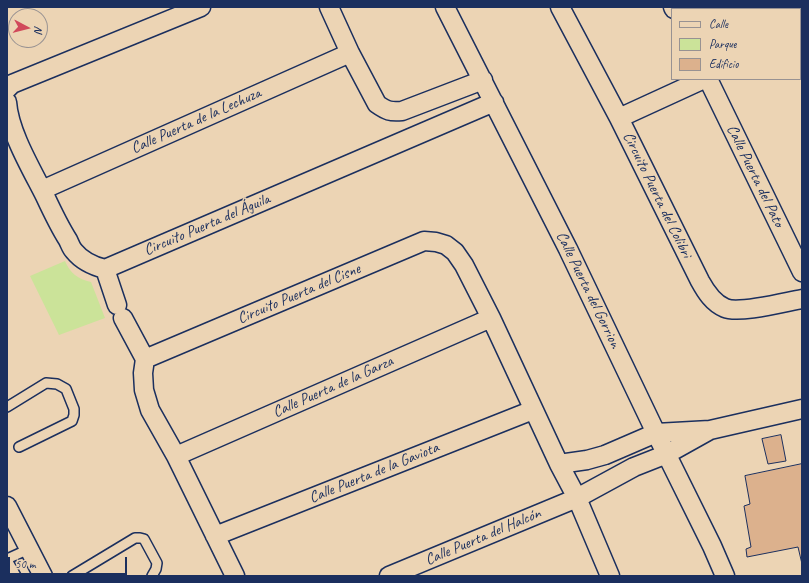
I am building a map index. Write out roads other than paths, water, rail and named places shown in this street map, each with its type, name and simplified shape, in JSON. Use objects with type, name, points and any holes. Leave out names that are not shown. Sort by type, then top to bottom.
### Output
[{"type":"street","points":[[7,89],[12,84],[201,7]]},
{"type":"street","points":[[329,7],[350,53],[377,104],[384,109],[391,112],[402,111],[483,80]]},
{"type":"street","name":"Calle Puerta del Gorrion","points":[[445,7],[568,249],[712,546],[725,576]]},
{"type":"street","name":"Circuito Puerta del Colibri","points":[[560,7],[619,118],[700,281],[714,301],[726,308],[742,310],[802,300]]},
{"type":"street","points":[[801,36],[802,41]]},
{"type":"street","name":"Calle Puerta de la Lechuza","points":[[42,190],[350,53]]},
{"type":"street","points":[[619,118],[702,80]]},
{"type":"street","name":"Calle Puerta del Pato","points":[[708,80],[802,272]]},
{"type":"street","points":[[7,102],[11,124],[60,228],[74,252],[86,262],[105,268],[120,311],[146,359],[143,373],[144,390],[150,410],[176,456],[235,576]]},
{"type":"street","name":"Circuito Puerta del Águila","points":[[105,268],[494,102]]},
{"type":"street","name":"Circuito Puerta del Cisne","points":[[146,359],[424,241],[446,245],[455,252],[464,265],[491,318],[533,410],[577,498],[610,576]]},
{"type":"street","name":"Calle Puerta de la Garza","points":[[176,456],[491,318]]},
{"type":"street","points":[[559,464],[587,460],[605,455],[656,433],[710,430],[802,409]]},
{"type":"street","name":"Calle Puerta de la Gaviota","points":[[215,536],[533,410]]},
{"type":"street","points":[[577,498],[634,467],[667,454],[710,430]]},
{"type":"street","name":"Calle Puerta del Halcón","points":[[389,576],[577,498]]},
{"type":"street","points":[[7,506],[42,576]]},
{"type":"lane","points":[[7,406],[46,384],[57,384],[66,389],[74,409],[72,421],[19,447]]},
{"type":"lane","points":[[72,576],[135,538],[140,538],[144,539],[157,562],[156,569],[152,576]]},
{"type":"lane","points":[[16,576],[7,560],[29,549]]}]
